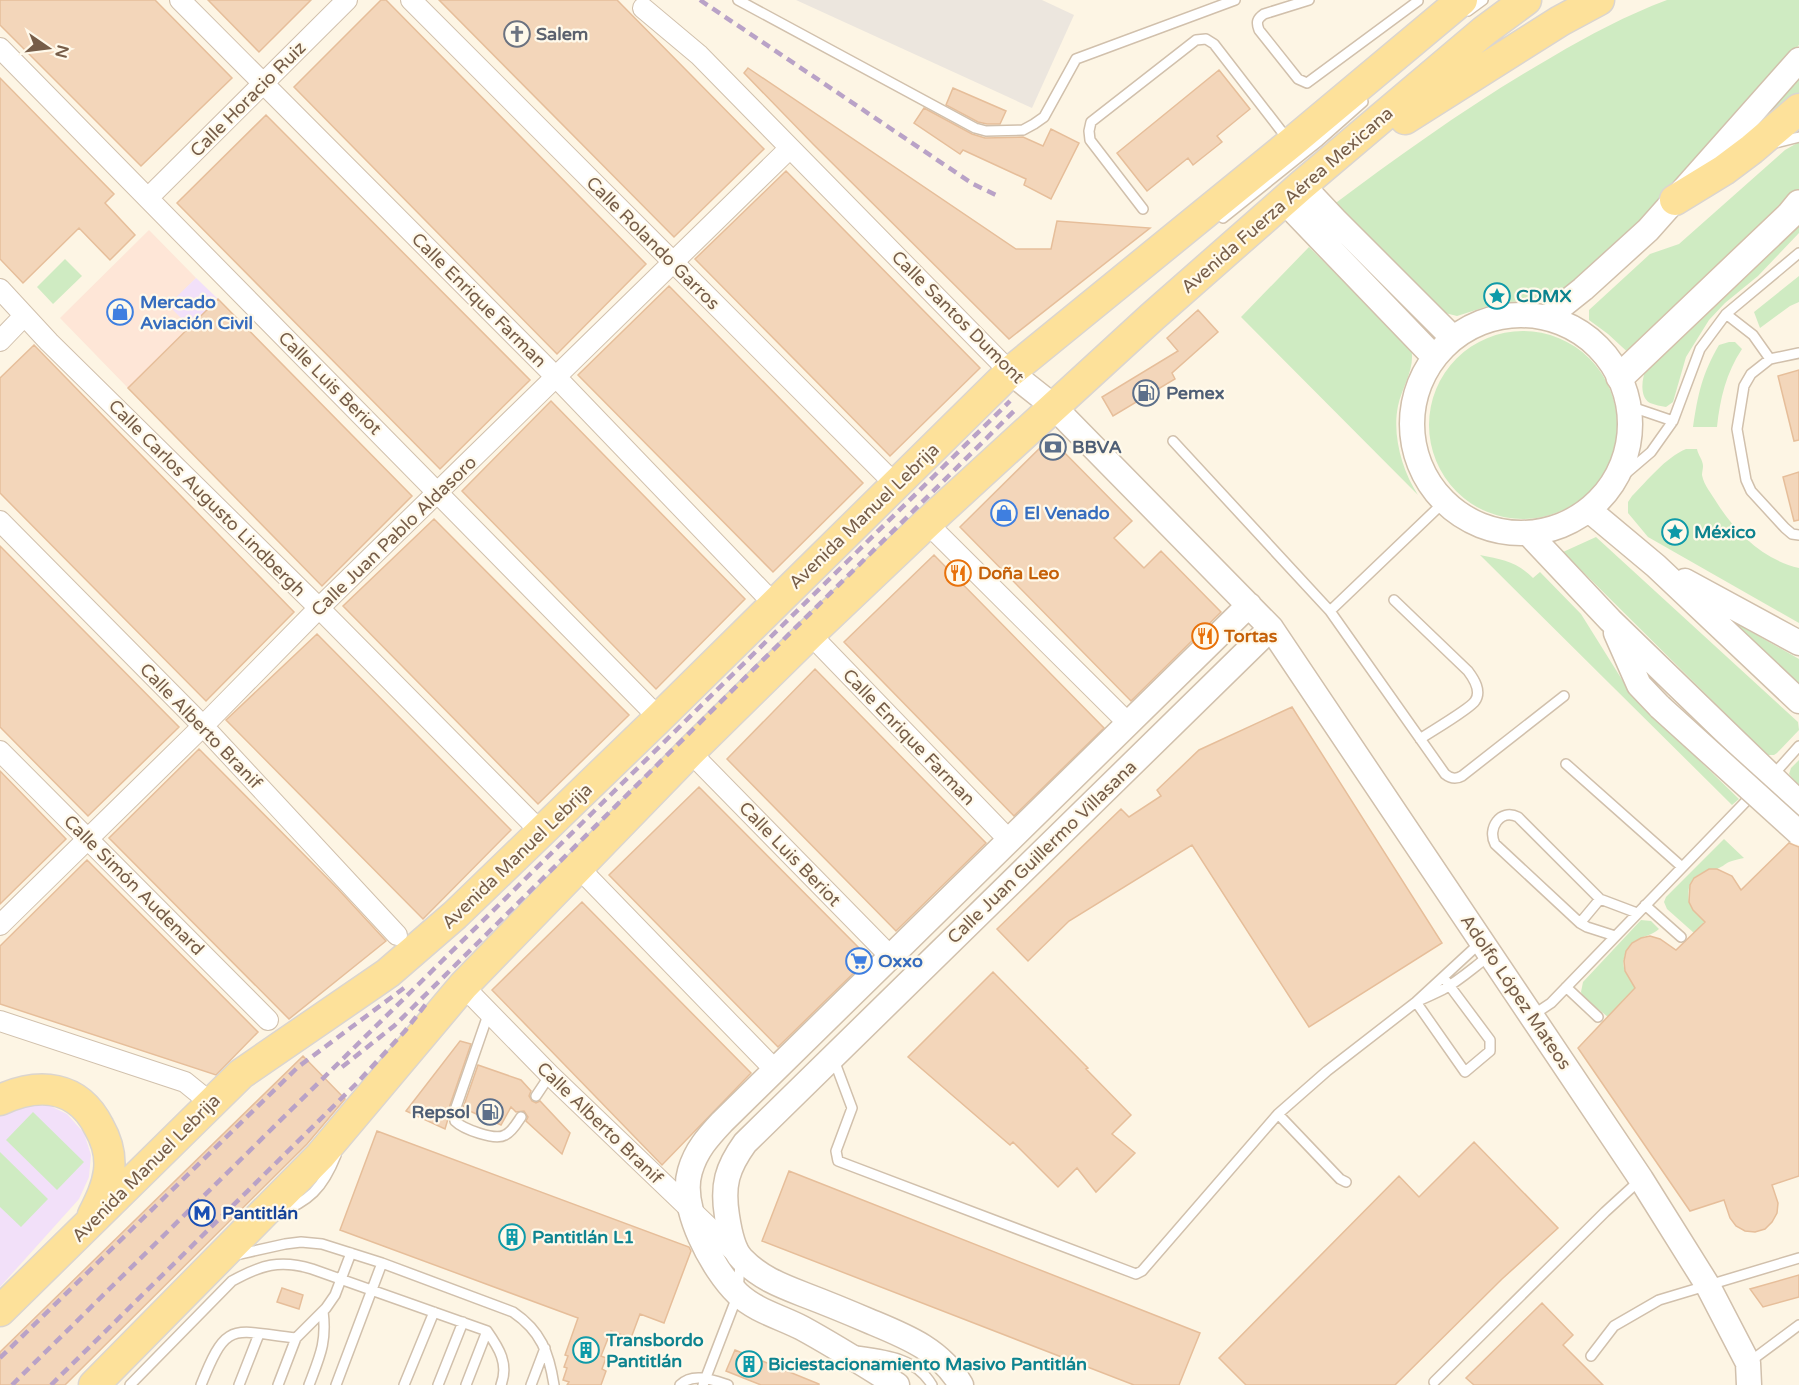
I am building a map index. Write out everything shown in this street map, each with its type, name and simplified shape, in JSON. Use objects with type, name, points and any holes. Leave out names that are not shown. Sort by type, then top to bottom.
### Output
[{"type":"main road","points":[[1293,193],[1464,80],[1560,21],[1599,0]]},
{"type":"main road","name":"Avenida Fuerza Aérea Mexicana","points":[[1060,394],[1484,31],[1513,3]]},
{"type":"main road","points":[[1010,372],[1291,143],[1421,11],[1460,8]]},
{"type":"main road","points":[[1675,200],[1724,170],[1799,109]]},
{"type":"main road","points":[[1620,377],[1799,204]]},
{"type":"main road","name":"Avenida Manuel Lebrija","points":[[0,1311],[206,1111],[241,1074],[414,953],[542,833],[1010,372]]},
{"type":"main road","points":[[93,1385],[219,1260],[346,1126],[463,986],[578,866],[810,634],[1060,394]]},
{"type":"main road","points":[[0,1100],[17,1092],[37,1089],[55,1090],[74,1098],[89,1111],[106,1140],[109,1172],[105,1189],[87,1227]]},
{"type":"street","name":"Calle Enrique Farman","points":[[180,0],[556,377],[774,604]]},
{"type":"street","name":"Calle Horacio Ruiz","points":[[148,198],[347,0]]},
{"type":"street","name":"Calle Rolando Garros","points":[[411,0],[896,485]]},
{"type":"street","name":"Calle Santos Dumont","points":[[643,8],[699,55],[1010,372],[1060,394],[1271,628]]},
{"type":"street","name":"Calle Luis Beriot","points":[[0,48],[659,718]]},
{"type":"street","points":[[1548,317],[1583,289],[1640,237],[1799,60]]},
{"type":"street","name":"Calle Juan Pablo Aldasoro","points":[[0,926],[319,608],[790,148]]},
{"type":"street","points":[[1293,193],[1335,220],[1453,338]]},
{"type":"street","points":[[1293,193],[1434,357]]},
{"type":"street","name":"Calle Carlos Augusto Lindbergh","points":[[0,289],[24,316],[542,833]]},
{"type":"street","points":[[1524,314],[1548,317],[1570,326],[1590,339],[1606,355],[1620,377],[1629,406],[1630,427],[1627,448],[1610,487],[1588,510],[1560,525],[1528,533],[1498,531],[1469,520],[1444,502],[1425,477],[1414,447],[1412,416],[1419,385],[1434,357],[1453,338],[1476,324],[1499,316],[1524,314]]},
{"type":"street","points":[[0,341],[24,316]]},
{"type":"street","points":[[1588,510],[1656,566],[1799,701]]},
{"type":"street","name":"Calle Alberto Branif","points":[[0,521],[203,726],[397,935]]},
{"type":"street","points":[[927,523],[1128,723]]},
{"type":"street","points":[[1528,533],[1610,620],[1799,803]]},
{"type":"street","points":[[1656,566],[1799,643]]},
{"type":"street","name":"Calle Juan Guillermo Villasana","points":[[897,1385],[839,1349],[800,1327],[756,1307],[738,1294],[712,1261],[688,1198],[689,1173],[700,1147],[890,956],[1249,605]]},
{"type":"street","points":[[1610,620],[1639,685],[1798,833]]},
{"type":"street","name":"Calle Juan Guillermo Villasana","points":[[740,1258],[732,1239],[726,1212],[725,1185],[730,1166],[746,1143],[1271,628]]},
{"type":"street","name":"Adolfo López Mateos","points":[[1271,628],[1641,1179],[1708,1286],[1748,1374]]},
{"type":"street","name":"Calle Enrique Farman","points":[[810,634],[1009,840]]},
{"type":"street","name":"Calle Simón Audenard","points":[[0,751],[268,1020]]},
{"type":"street","name":"Calle Luis Beriot","points":[[690,752],[890,956]]},
{"type":"street","points":[[578,866],[775,1070]]},
{"type":"street","name":"Calle Alberto Branif","points":[[463,986],[550,1075],[740,1258]]},
{"type":"street","points":[[0,1021],[185,1082],[201,1095],[206,1111]]},
{"type":"street","points":[[740,1258],[770,1281],[912,1339],[943,1361],[961,1385]]},
{"type":"lane","points":[[738,0],[975,128],[986,131],[1023,130],[1044,117],[1076,59],[1235,0]]},
{"type":"lane","points":[[1309,0],[1264,14],[1259,18],[1257,24],[1259,30],[1298,79],[1307,83],[1421,11]]},
{"type":"lane","points":[[1460,8],[1483,0]]},
{"type":"lane","points":[[1509,0],[1513,3]]},
{"type":"lane","points":[[1143,209],[1090,140],[1091,122],[1196,40],[1206,39],[1214,44],[1291,143]]},
{"type":"lane","points":[[1216,223],[1319,141],[1372,94]]},
{"type":"lane","points":[[1752,149],[1799,137]]},
{"type":"lane","points":[[1610,487],[1651,452],[1673,421],[1700,349],[1726,314],[1799,253]]},
{"type":"lane","points":[[1726,314],[1753,334],[1770,359]]},
{"type":"lane","points":[[1799,353],[1770,359],[1751,374],[1744,386],[1737,429],[1746,480],[1751,491],[1785,528],[1792,534],[1799,535]]},
{"type":"lane","points":[[1010,372],[1048,354]]},
{"type":"lane","points":[[1629,406],[1673,421]]},
{"type":"lane","points":[[1173,441],[1330,611],[1449,777],[1458,778],[1564,696]]},
{"type":"lane","points":[[1330,611],[1444,502]]},
{"type":"lane","points":[[1394,600],[1468,671],[1476,681],[1478,691],[1474,703],[1420,739]]},
{"type":"lane","points":[[1531,1016],[1551,1003],[1799,746]]},
{"type":"lane","points":[[1566,764],[1682,867]]},
{"type":"lane","points":[[1615,936],[1580,923],[1495,844],[1491,831],[1494,824],[1502,816],[1518,817],[1600,899],[1637,913]]},
{"type":"lane","points":[[1580,923],[1600,899]]},
{"type":"lane","points":[[1645,905],[1681,937]]},
{"type":"lane","points":[[834,1058],[852,1108],[836,1151],[836,1156],[842,1164],[1132,1274],[1142,1271],[1278,1114],[1327,1071],[1486,948]]},
{"type":"lane","points":[[1446,981],[1486,948]]},
{"type":"lane","points":[[1416,1002],[1466,1071],[1490,1051],[1491,1044],[1446,981]]},
{"type":"lane","points":[[1566,987],[1598,1017]]},
{"type":"lane","points":[[489,1012],[454,1113],[455,1121],[460,1126],[496,1138],[504,1136],[521,1117]]},
{"type":"lane","points":[[536,1096],[550,1075]]},
{"type":"lane","points":[[1278,1114],[1340,1179],[1347,1182]]},
{"type":"lane","points":[[1434,1382],[1641,1179]]},
{"type":"lane","points":[[219,1260],[301,1242],[322,1244],[382,1263],[513,1312],[532,1328],[545,1348],[554,1385]]},
{"type":"lane","points":[[278,1385],[296,1338],[335,1295],[351,1252]]},
{"type":"lane","points":[[704,1381],[738,1294],[740,1258]]},
{"type":"lane","points":[[1592,1356],[1614,1326],[1659,1300],[1799,1258]]},
{"type":"lane","points":[[130,1385],[232,1281],[250,1271],[283,1262],[295,1263],[372,1289],[487,1331],[499,1348],[504,1364],[502,1381]]},
{"type":"lane","points":[[336,1385],[382,1263]]},
{"type":"lane","points":[[309,1385],[323,1348],[325,1327],[322,1311]]},
{"type":"lane","points":[[404,1385],[434,1312]]},
{"type":"lane","points":[[438,1385],[463,1322]]},
{"type":"lane","points":[[1748,1374],[1799,1325]]},
{"type":"lane","points":[[466,1385],[487,1331]]},
{"type":"lane","points":[[201,1385],[214,1352],[223,1340],[233,1333],[296,1338]]},
{"type":"lane","points":[[239,1385],[260,1334]]},
{"type":"lane","points":[[531,1385],[545,1348]]},
{"type":"lane","points":[[839,1349],[893,1357],[915,1366],[932,1385]]},
{"type":"lane","points":[[680,1385],[684,1381],[704,1381],[728,1385]]},
{"type":"shaded area","points":[[796,0],[1042,0],[1074,15],[1032,108]]},
{"type":"shaded area","name":"Mercado Aviación Civil","points":[[149,230],[196,278],[169,305],[190,327],[128,388],[60,318]]},
{"type":"shaded area","points":[[196,278],[218,299],[190,327],[168,305]]},
{"type":"shaded area","points":[[44,1103],[67,1114],[84,1133],[91,1155],[89,1177],[79,1199],[0,1287],[0,1111]]},
{"type":"green space","points":[[1667,0],[1799,0],[1799,45],[1647,214],[1594,265],[1558,295],[1541,301],[1501,302],[1457,316],[1445,313],[1333,205],[1495,91],[1608,26]]},
{"type":"green space","points":[[1799,75],[1799,96],[1747,135]]},
{"type":"green space","points":[[1799,142],[1799,233],[1758,276],[1725,303],[1709,320],[1686,357],[1673,402],[1666,407],[1650,403],[1643,392],[1643,377],[1646,369],[1589,320],[1589,310],[1650,254],[1679,244],[1785,150]]},
{"type":"green space","points":[[1308,208],[1435,336],[1434,338],[1432,339]]},
{"type":"green space","points":[[1309,247],[1411,348],[1412,363],[1398,406],[1396,429],[1403,464],[1418,495],[1241,317]]},
{"type":"green space","points":[[65,259],[82,276],[53,304],[37,287]]},
{"type":"green space","points":[[1799,276],[1799,302],[1760,328],[1754,312]]},
{"type":"green space","points":[[1523,331],[1550,335],[1567,342],[1589,359],[1606,381],[1613,398],[1617,425],[1613,452],[1606,469],[1589,491],[1567,508],[1550,515],[1523,519],[1496,515],[1479,508],[1457,491],[1440,469],[1433,452],[1429,425],[1433,398],[1440,381],[1457,359],[1479,342],[1496,335]]},
{"type":"green space","points":[[1735,342],[1742,349],[1725,386],[1717,427],[1693,427],[1699,394],[1708,365],[1719,345]]},
{"type":"green space","points":[[1686,449],[1697,449],[1703,464],[1702,475],[1706,486],[1742,535],[1774,559],[1799,568],[1799,623],[1648,537],[1628,513],[1628,502],[1632,496],[1664,464]]},
{"type":"green space","points":[[1596,537],[1798,722],[1799,730],[1777,753],[1767,755],[1563,552]]},
{"type":"green space","points":[[1480,555],[1515,565],[1533,578],[1540,572],[1581,614],[1631,694],[1739,799],[1732,805]]},
{"type":"green space","points":[[1722,613],[1748,626],[1746,629],[1799,659],[1799,684]]},
{"type":"green space","points":[[1799,760],[1799,786],[1789,774],[1791,768]]},
{"type":"green space","points":[[1724,839],[1744,858],[1731,861],[1694,878],[1689,888],[1689,902],[1707,919],[1694,933],[1667,909],[1664,902],[1666,897]]},
{"type":"green space","points":[[1641,920],[1651,921],[1659,929],[1635,941],[1628,948],[1624,957],[1625,971],[1638,985],[1608,1017],[1583,997],[1581,992],[1583,982]]},
{"type":"green space","points":[[33,1112],[84,1162],[57,1190],[6,1140]]},
{"type":"green space","points":[[0,1152],[48,1199],[21,1227],[0,1207]]},
{"type":"building","points":[[0,0],[155,0],[232,78],[141,166],[0,25]]},
{"type":"building","points":[[208,0],[311,0],[259,52]]},
{"type":"building","points":[[381,0],[386,0],[646,264],[557,354],[294,87]]},
{"type":"building","points":[[439,0],[617,0],[764,149],[674,237]]},
{"type":"building","points":[[748,68],[1016,249],[1051,249],[1057,221],[1150,228],[1009,339],[744,73]]},
{"type":"building","points":[[1219,70],[1250,109],[1217,136],[1222,142],[1193,165],[1188,158],[1147,191],[1117,153]]},
{"type":"building","points":[[0,78],[114,194],[105,203],[135,235],[110,260],[79,228],[23,283],[0,259]]},
{"type":"building","points":[[953,88],[1006,111],[1000,124],[978,122],[946,105]]},
{"type":"building","points":[[924,108],[972,134],[985,138],[1023,137],[1043,146],[1051,129],[1079,143],[1051,199],[1024,185],[1026,179],[963,150],[960,154],[914,123]]},
{"type":"building","points":[[266,115],[530,380],[440,469],[177,203]]},
{"type":"building","points":[[786,171],[980,368],[890,456],[695,259]]},
{"type":"building","points":[[669,286],[863,483],[773,572],[578,375]]},
{"type":"building","points":[[218,299],[412,496],[322,586],[128,388]]},
{"type":"building","points":[[1198,310],[1218,332],[1172,373],[1175,379],[1113,416],[1102,397],[1178,351],[1167,338]]},
{"type":"building","points":[[34,345],[294,612],[206,701],[0,493],[0,378]]},
{"type":"building","points":[[1799,370],[1799,440],[1794,441],[1778,376]]},
{"type":"building","points":[[551,401],[745,599],[656,689],[462,491]]},
{"type":"building","points":[[1050,438],[1132,521],[1114,538],[1144,568],[1161,551],[1221,612],[1131,701],[960,527]]},
{"type":"building","points":[[1799,472],[1799,520],[1794,521],[1783,477]]},
{"type":"building","points":[[434,519],[629,715],[538,804],[343,606]]},
{"type":"building","points":[[0,546],[179,727],[88,816],[0,727]]},
{"type":"building","points":[[934,555],[1104,728],[1014,816],[844,642]]},
{"type":"building","points":[[317,634],[511,830],[423,919],[226,720]]},
{"type":"building","points":[[815,669],[986,843],[896,931],[727,759]]},
{"type":"building","points":[[1292,707],[1442,943],[1309,1027],[1192,845],[1069,921],[1028,961],[997,929],[1121,809],[1129,817],[1161,796],[1157,790],[1199,750]]},
{"type":"building","points":[[199,749],[338,889],[386,941],[289,1019],[109,838]]},
{"type":"building","points":[[0,771],[66,839],[0,904]]},
{"type":"building","points":[[699,787],[869,958],[778,1047],[609,875]]},
{"type":"building","points":[[1789,843],[1799,847],[1799,1176],[1772,1185],[1778,1203],[1777,1213],[1772,1222],[1765,1229],[1755,1232],[1745,1231],[1736,1226],[1730,1218],[1724,1200],[1690,1211],[1578,1048],[1635,988],[1625,971],[1624,961],[1626,951],[1632,943],[1650,936],[1660,939],[1676,950],[1705,922],[1693,910],[1689,902],[1690,885],[1694,878],[1709,869],[1717,869],[1732,876],[1741,890]]},
{"type":"building","points":[[87,860],[258,1032],[216,1075],[0,1004],[0,946]]},
{"type":"building","points":[[582,902],[751,1073],[662,1165],[492,990]]},
{"type":"building","points":[[993,972],[1131,1115],[1112,1134],[1135,1153],[1096,1192],[1077,1168],[1058,1187],[1013,1142],[1010,1145],[908,1057]]},
{"type":"building","points":[[460,1041],[471,1044],[448,1111],[445,1129],[406,1111]]},
{"type":"building","points":[[303,1056],[345,1099],[307,1144],[65,1385],[0,1385],[0,1352]]},
{"type":"building","name":"Repsol","points":[[478,1065],[521,1080],[531,1091],[529,1096],[532,1101],[536,1103],[540,1101],[570,1133],[562,1154],[526,1121],[528,1117],[524,1111],[516,1112],[511,1107],[501,1125],[463,1108]]},
{"type":"building","name":"Pantitlán L1","points":[[377,1131],[689,1247],[691,1251],[664,1323],[640,1314],[631,1338],[611,1331],[601,1356],[606,1358],[602,1369],[606,1371],[601,1385],[567,1385],[569,1382],[563,1380],[568,1356],[565,1355],[578,1318],[340,1230]]},
{"type":"building","points":[[1474,1142],[1558,1228],[1502,1279],[1395,1385],[1246,1385],[1219,1358],[1399,1176],[1419,1197]]},
{"type":"building","points":[[789,1171],[1200,1333],[1179,1385],[1134,1385],[762,1241]]},
{"type":"building","points":[[1799,1275],[1799,1297],[1763,1307],[1750,1289]]},
{"type":"building","points":[[282,1288],[303,1295],[299,1309],[277,1302]]},
{"type":"building","points":[[1542,1303],[1573,1335],[1563,1345],[1603,1385],[1474,1385],[1466,1378]]},
{"type":"building","name":"Biciestacionamiento Masivo Pantitlán","points":[[735,1350],[819,1385],[761,1385],[726,1371]]},
{"type":"railway","points":[[700,0],[973,184],[998,196]]},
{"type":"railway","points":[[12,1385],[1010,401]]},
{"type":"railway","points":[[342,1067],[394,1026],[1017,408]]},
{"type":"railway","points":[[0,1358],[298,1067],[404,988]]},
{"type":"railway","points":[[51,1385],[356,1084],[405,1031],[426,1004]]},
{"type":"place","name":"Salem","points":[[517,34]]},
{"type":"place","name":"CDMX","points":[[1497,296]]},
{"type":"place","name":"Mercado Aviación Civil","points":[[120,312]]},
{"type":"place","name":"Pemex","points":[[1146,393]]},
{"type":"place","name":"BBVA","points":[[1053,447]]},
{"type":"place","name":"El Venado","points":[[1004,513]]},
{"type":"place","name":"México","points":[[1675,532]]},
{"type":"place","name":"Doña Leo","points":[[958,573]]},
{"type":"place","name":"Tortas","points":[[1205,636]]},
{"type":"place","name":"Oxxo","points":[[859,961]]},
{"type":"place","name":"Repsol","points":[[490,1112]]},
{"type":"place","name":"Pantitlán","points":[[202,1213]]},
{"type":"place","name":"Pantitlán L1","points":[[512,1237]]},
{"type":"place","name":"Transbordo Pantitlán","points":[[586,1350]]},
{"type":"place","name":"Biciestacionamiento Masivo Pantitlán","points":[[749,1364]]}]
